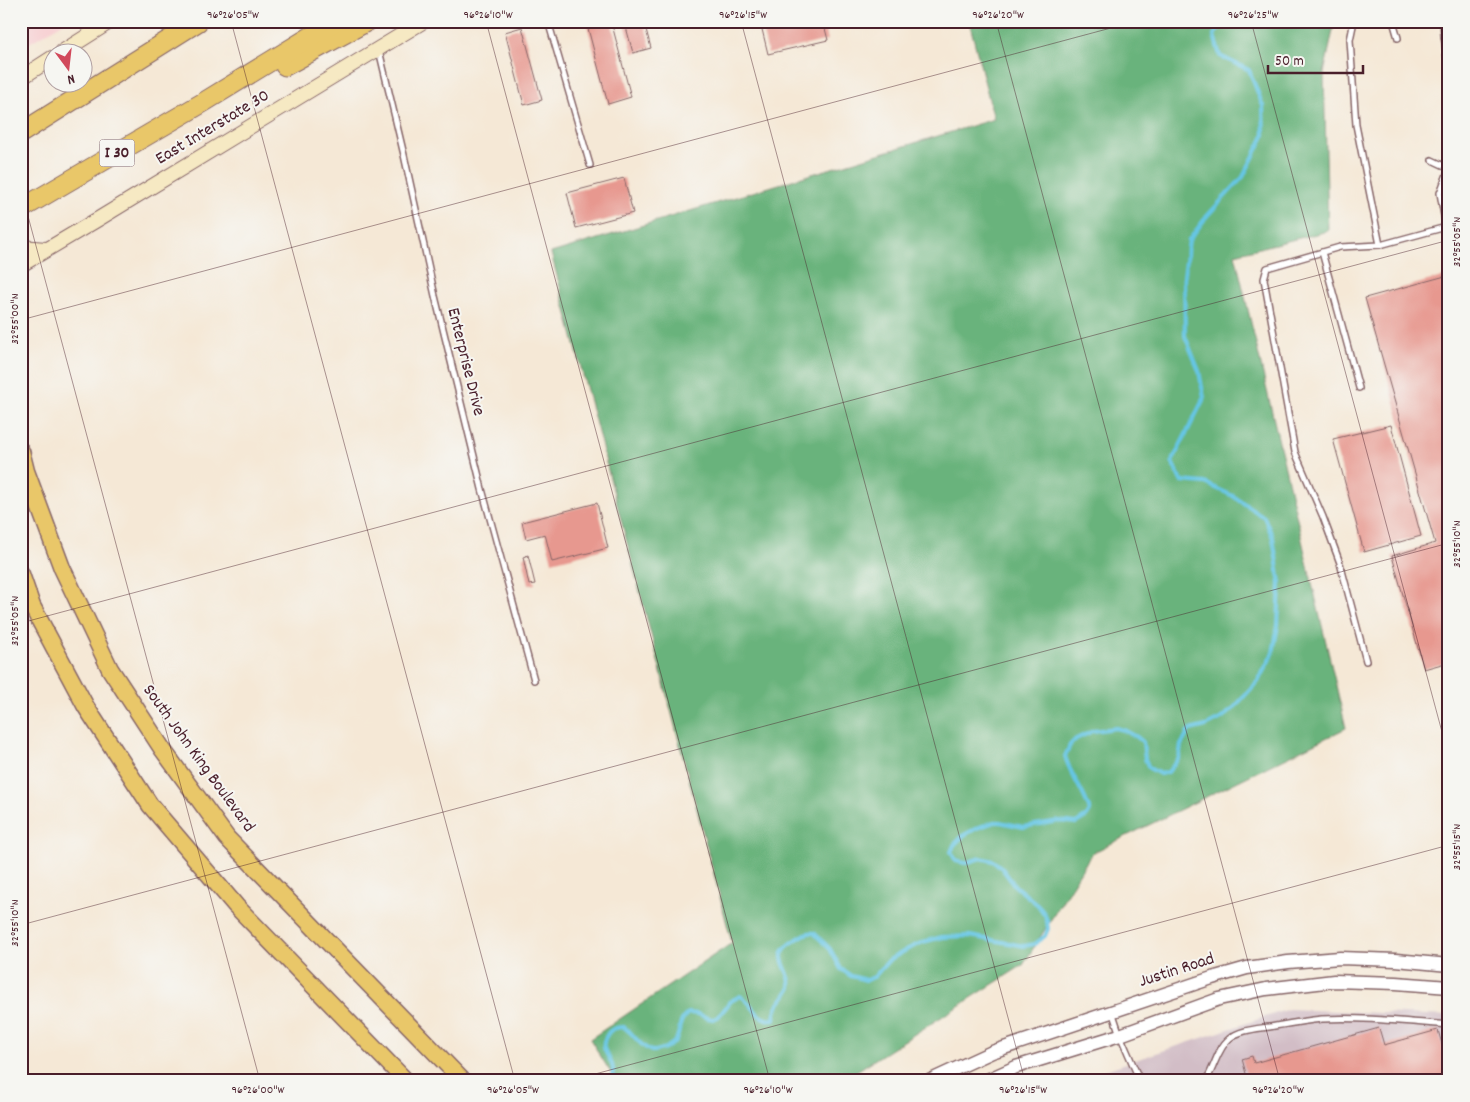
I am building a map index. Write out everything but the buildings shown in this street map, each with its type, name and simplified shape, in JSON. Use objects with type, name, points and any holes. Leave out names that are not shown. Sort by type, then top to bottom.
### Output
[{"type":"highway","points":[[128,64],[138,47],[178,21]]},
{"type":"highway","points":[[21,132],[199,21]]},
{"type":"highway","name":"I 30","points":[[26,207],[204,102],[336,21]]},
{"type":"highway","points":[[204,102],[258,81],[368,21]]},
{"type":"main road","points":[[78,42],[111,21]]},
{"type":"main road","name":"East Interstate 30","points":[[21,265],[424,21]]},
{"type":"main road","points":[[22,78],[42,65]]},
{"type":"main road","points":[[21,247],[46,249]]},
{"type":"main road","name":"South John King Boulevard","points":[[21,451],[26,471],[62,568],[106,661],[163,750],[227,838],[463,1081]]},
{"type":"main road","points":[[21,574],[32,606],[86,707],[150,805],[236,906],[406,1081]]},
{"type":"street","name":"Justin Road","points":[[929,1081],[992,1052],[1247,968],[1340,958],[1396,960],[1449,965]]},
{"type":"street","points":[[985,1081],[1016,1067],[1120,1035],[1219,999],[1266,989],[1334,980],[1449,987]]},
{"type":"lane","points":[[21,26],[30,21]]},
{"type":"lane","points":[[548,21],[590,165]]},
{"type":"lane","points":[[1354,21],[1350,40],[1356,125],[1380,245]]},
{"type":"lane","points":[[1393,21],[1398,38]]},
{"type":"lane","points":[[1443,21],[1447,58],[1449,58]]},
{"type":"lane","name":"Enterprise Drive","points":[[379,49],[435,296],[482,490],[534,680]]},
{"type":"lane","points":[[1366,661],[1340,563],[1323,517],[1295,452],[1264,280],[1267,268],[1340,247],[1380,245],[1446,227],[1440,193],[1449,168],[1432,160]]},
{"type":"lane","points":[[1322,252],[1359,388]]},
{"type":"lane","points":[[1112,1011],[1140,1081]]},
{"type":"lane","points":[[1209,1081],[1209,1075],[1224,1044],[1230,1037],[1241,1032],[1313,1020],[1342,1019],[1449,1025]]},
{"type":"shaded area","points":[[21,21],[66,21],[21,48]]},
{"type":"shaded area","points":[[1289,1009],[1449,1016],[1449,1081],[1072,1081]]},
{"type":"green space","points":[[969,21],[1335,21],[1324,73],[1328,231],[1235,254],[1346,728],[1092,853],[1023,965],[841,1081],[616,1081],[590,1039],[732,943],[551,253],[994,119]]},
{"type":"waterway","points":[[610,1081],[613,1069],[604,1049],[604,1040],[610,1031],[619,1027],[624,1027],[647,1049],[653,1051],[660,1050],[674,1042],[681,1022],[688,1013],[713,1019],[718,1017],[731,1001],[740,996],[763,1018],[774,1019],[777,1007],[790,987],[782,954],[788,946],[806,934],[814,933],[830,949],[841,969],[851,976],[866,980],[874,977],[889,960],[908,949],[923,942],[942,937],[970,936],[1024,946],[1035,944],[1045,936],[1048,929],[1045,915],[1038,905],[1015,886],[1001,867],[993,861],[981,858],[965,863],[956,861],[951,852],[954,845],[964,835],[994,822],[1023,827],[1059,821],[1076,823],[1087,816],[1090,811],[1065,756],[1070,745],[1076,739],[1093,731],[1116,728],[1124,730],[1143,742],[1145,759],[1149,768],[1160,774],[1168,772],[1179,758],[1181,745],[1187,733],[1190,730],[1206,726],[1220,719],[1232,710],[1258,681],[1273,653],[1278,625],[1280,583],[1273,538],[1264,517],[1233,496],[1205,483],[1181,481],[1172,462],[1204,398],[1199,371],[1185,336],[1184,276],[1189,240],[1207,216],[1243,177],[1264,136],[1263,106],[1249,70],[1220,56],[1214,35],[1224,21]]}]
